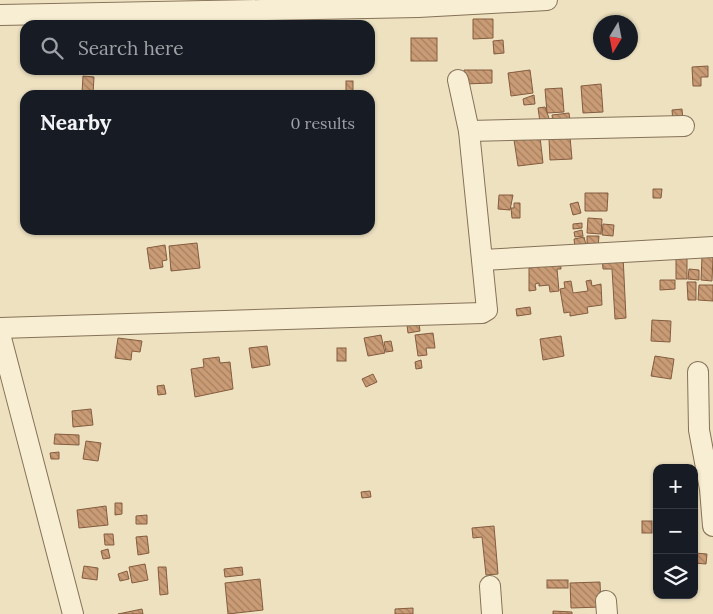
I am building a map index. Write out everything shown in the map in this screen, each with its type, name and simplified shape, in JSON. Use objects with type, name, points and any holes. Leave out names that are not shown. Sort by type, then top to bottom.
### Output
[{"type":"street","points":[[0,15],[418,7],[546,0]]},
{"type":"street","points":[[0,328],[482,313],[487,310],[483,260],[469,131],[458,80]]},
{"type":"street","points":[[469,131],[684,126]]},
{"type":"street","points":[[483,260],[713,247]]},
{"type":"street","points":[[0,334],[73,614]]},
{"type":"street","points":[[698,372],[699,430],[710,488],[713,526]]},
{"type":"street","points":[[490,586],[492,614]]},
{"type":"building","points":[[473,19],[493,19],[493,38],[473,39]]},
{"type":"building","points":[[411,38],[437,38],[437,61],[411,61]]},
{"type":"building","points":[[503,40],[504,53],[494,54],[493,41]]},
{"type":"building","points":[[708,66],[708,77],[701,77],[701,86],[693,86],[692,67]]},
{"type":"building","points":[[464,70],[492,70],[492,83],[464,84]]},
{"type":"building","points":[[530,70],[533,93],[511,96],[508,73]]},
{"type":"building","points":[[83,76],[94,77],[93,90],[82,90]]},
{"type":"building","points":[[346,81],[353,81],[353,90],[346,90]]},
{"type":"building","points":[[601,84],[603,112],[583,113],[581,86]]},
{"type":"building","points":[[562,88],[564,112],[547,113],[545,89]]},
{"type":"building","points":[[534,95],[535,104],[524,105],[523,99]]},
{"type":"building","points":[[545,107],[550,121],[540,122],[538,108]]},
{"type":"building","points":[[682,109],[683,121],[673,122],[672,110]]},
{"type":"building","points":[[569,113],[570,121],[553,123],[552,115]]},
{"type":"building","points":[[540,137],[543,163],[518,166],[514,140]]},
{"type":"building","points":[[570,137],[572,159],[550,160],[549,139]]},
{"type":"building","points":[[653,189],[662,189],[661,198],[653,198]]},
{"type":"building","points":[[585,193],[608,193],[607,211],[585,211]]},
{"type":"building","points":[[499,195],[513,195],[510,210],[498,209]]},
{"type":"building","points":[[578,202],[581,213],[573,215],[570,204]]},
{"type":"building","points":[[514,203],[520,203],[520,218],[512,218],[511,208],[514,208]]},
{"type":"building","points":[[588,218],[602,219],[601,234],[587,233]]},
{"type":"building","points":[[582,223],[582,228],[573,229],[573,224]]},
{"type":"building","points":[[603,224],[614,225],[613,236],[602,235]]},
{"type":"building","points":[[582,230],[583,236],[575,237],[574,232]]},
{"type":"building","points":[[587,236],[599,236],[598,246],[587,246]]},
{"type":"building","points":[[584,237],[586,245],[575,247],[574,239]]},
{"type":"building","points":[[197,243],[200,268],[171,271],[169,246]]},
{"type":"building","points":[[165,245],[167,260],[162,261],[163,267],[150,269],[147,248]]},
{"type":"building","points":[[623,256],[626,318],[615,319],[612,269],[603,269],[602,257]]},
{"type":"building","points":[[702,257],[713,257],[712,281],[701,280]]},
{"type":"building","points":[[560,258],[561,269],[557,269],[559,291],[550,292],[549,285],[539,286],[539,283],[535,284],[536,290],[529,291],[529,268],[539,267],[539,260]]},
{"type":"building","points":[[676,258],[687,258],[687,279],[676,279]]},
{"type":"building","points":[[689,269],[699,270],[699,280],[688,279]]},
{"type":"building","points":[[591,280],[592,286],[601,284],[602,305],[587,307],[588,313],[570,316],[570,312],[564,313],[560,289],[565,288],[564,282],[571,281],[573,293],[588,291],[586,281]]},
{"type":"building","points":[[660,280],[675,280],[675,289],[660,290]]},
{"type":"building","points":[[687,282],[696,282],[696,300],[688,300]]},
{"type":"building","points":[[699,285],[713,285],[713,301],[698,300]]},
{"type":"building","points":[[530,307],[531,314],[517,316],[516,309]]},
{"type":"building","points":[[652,320],[671,321],[670,342],[651,341]]},
{"type":"building","points":[[419,323],[420,331],[408,333],[407,325]]},
{"type":"building","points":[[433,333],[435,348],[426,348],[427,355],[418,356],[415,335]]},
{"type":"building","points":[[381,335],[385,353],[368,356],[364,338]]},
{"type":"building","points":[[561,336],[564,356],[543,360],[540,339]]},
{"type":"building","points":[[118,338],[142,341],[140,352],[132,351],[131,360],[115,358]]},
{"type":"building","points":[[391,341],[393,351],[386,352],[384,342]]},
{"type":"building","points":[[267,346],[270,365],[252,368],[249,348]]},
{"type":"building","points":[[337,348],[346,348],[346,361],[337,361]]},
{"type":"building","points":[[655,356],[674,359],[671,379],[651,376]]},
{"type":"building","points":[[219,357],[220,363],[230,362],[233,389],[195,397],[191,369],[204,367],[203,359]]},
{"type":"building","points":[[421,360],[422,368],[416,369],[415,362]]},
{"type":"building","points":[[373,374],[377,382],[366,387],[362,379]]},
{"type":"building","points":[[164,385],[166,394],[158,395],[157,386]]},
{"type":"building","points":[[91,409],[93,425],[73,427],[72,411]]},
{"type":"building","points":[[55,434],[79,435],[79,445],[54,444]]},
{"type":"building","points":[[86,441],[101,443],[98,461],[83,459]]},
{"type":"building","points":[[59,452],[59,459],[51,459],[50,453]]},
{"type":"building","points":[[370,491],[371,497],[362,498],[361,492]]},
{"type":"building","points":[[115,503],[122,503],[122,514],[115,515]]},
{"type":"building","points":[[106,506],[108,525],[79,528],[77,510]]},
{"type":"building","points":[[147,515],[147,524],[136,524],[136,516]]},
{"type":"building","points":[[642,521],[652,521],[652,533],[642,533]]},
{"type":"building","points":[[494,526],[498,574],[486,575],[482,537],[473,538],[472,528]]},
{"type":"building","points":[[104,534],[113,534],[114,545],[105,545]]},
{"type":"building","points":[[147,536],[149,553],[138,555],[136,537]]},
{"type":"building","points":[[108,549],[110,558],[103,559],[101,551]]},
{"type":"building","points":[[698,553],[707,554],[706,564],[698,563]]},
{"type":"building","points":[[145,564],[148,580],[132,583],[129,567]]},
{"type":"building","points":[[84,566],[98,568],[97,580],[82,578]]},
{"type":"building","points":[[158,567],[166,567],[168,594],[160,595]]},
{"type":"building","points":[[242,567],[243,575],[225,577],[224,569]]},
{"type":"building","points":[[127,571],[129,579],[120,581],[118,574]]},
{"type":"building","points":[[260,579],[263,610],[228,614],[225,583]]},
{"type":"building","points":[[547,580],[568,580],[568,588],[547,588]]},
{"type":"building","points":[[600,582],[601,607],[571,608],[570,583]]},
{"type":"building","points":[[413,608],[413,614],[395,614],[395,609]]},
{"type":"building","points":[[142,609],[143,614],[118,614]]},
{"type":"building","points":[[553,611],[572,612],[572,614],[553,614]]}]
